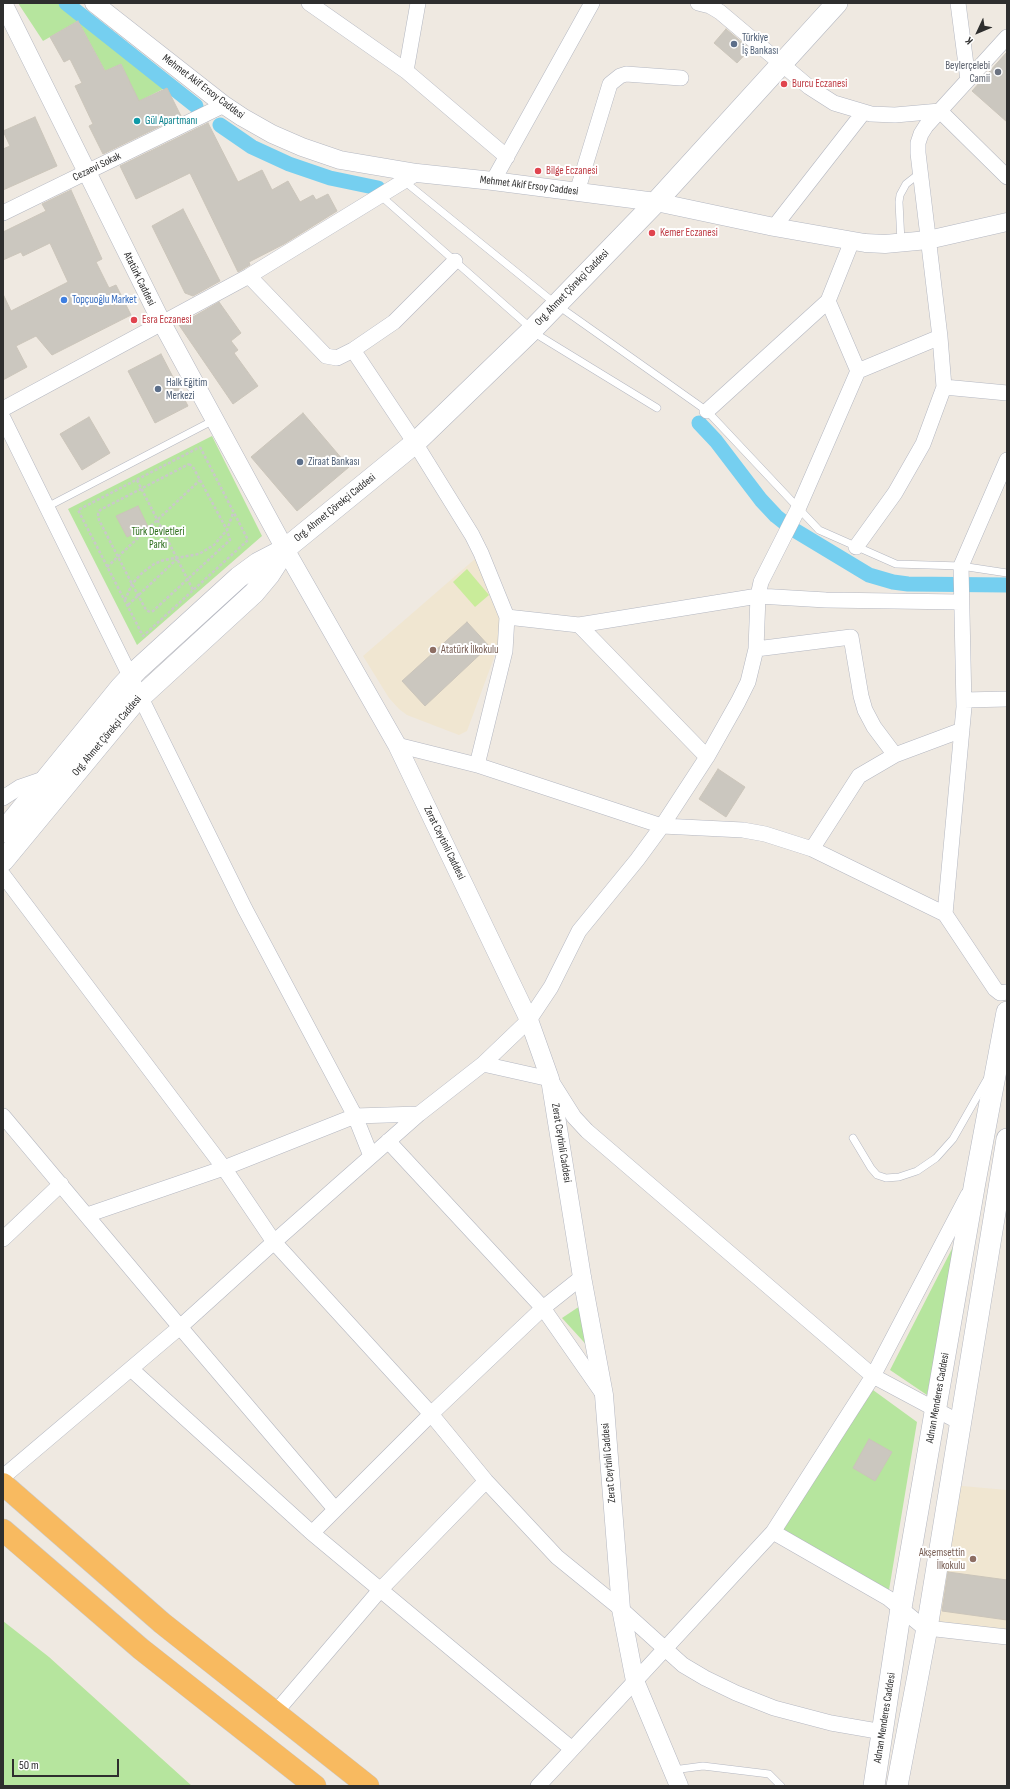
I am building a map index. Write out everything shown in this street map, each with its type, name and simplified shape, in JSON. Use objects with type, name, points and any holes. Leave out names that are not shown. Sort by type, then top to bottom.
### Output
[{"type":"highway","points":[[3,1484],[162,1623],[368,1786]]},
{"type":"highway","points":[[3,1530],[141,1649],[316,1786]]},
{"type":"main road","name":"Org. Ahmet Çörekçi Caddesi","points":[[3,861],[130,677],[202,609],[250,568],[285,549],[415,443],[532,330],[656,202],[837,3]]},
{"type":"main road","name":"Org. Ahmet Çörekçi Caddesi","points":[[3,832],[54,785],[140,697],[254,593],[269,575],[285,549]]},
{"type":"main road","name":"Adnan Menderes Caddesi","points":[[874,1786],[902,1608],[975,1182],[1007,1012]]},
{"type":"main road","name":"Adnan Menderes Caddesi","points":[[897,1786],[927,1628],[962,1423],[1007,1139]]},
{"type":"street","name":"Atatürk Caddesi","points":[[4,3],[86,172],[162,323],[285,549]]},
{"type":"street","name":"Mehmet Akif Ersoy Caddesi","points":[[94,3],[224,105],[272,134],[302,147],[340,160],[388,168],[410,177],[494,180],[656,202],[774,228],[875,244],[928,240],[1007,222]]},
{"type":"street","points":[[309,3],[406,71],[507,157]]},
{"type":"street","points":[[406,71],[418,3]]},
{"type":"street","points":[[494,180],[592,3]]},
{"type":"street","points":[[958,3],[968,80]]},
{"type":"street","points":[[705,4],[724,15],[825,98],[841,106],[863,113],[895,115],[940,111],[1007,177]]},
{"type":"street","points":[[856,547],[895,492],[923,444],[944,387],[940,337],[918,153],[921,134],[1007,37]]},
{"type":"street","points":[[577,192],[610,84],[620,76],[626,74],[682,78]]},
{"type":"street","name":"Cezaevi Sokak","points":[[3,213],[192,122],[224,105]]},
{"type":"street","points":[[774,228],[863,113]]},
{"type":"street","points":[[3,409],[249,276],[410,177]]},
{"type":"street","points":[[707,411],[828,301],[852,241]]},
{"type":"street","points":[[249,276],[326,356],[337,358],[353,350],[394,322],[455,261]]},
{"type":"street","points":[[828,301],[858,370]]},
{"type":"street","points":[[3,1477],[180,1327],[370,1156],[419,1114],[483,1064],[529,1020],[551,987],[582,926],[637,860],[662,826],[707,757],[738,702],[748,682],[756,649],[758,596],[763,575],[795,514],[858,370],[940,337]]},
{"type":"street","points":[[353,350],[415,443],[476,543],[507,617],[505,652],[477,765]]},
{"type":"street","points":[[944,387],[1007,393]]},
{"type":"street","points":[[3,418],[245,909],[355,1116],[370,1156]]},
{"type":"street","points":[[945,914],[964,700],[960,566],[1007,460]]},
{"type":"street","name":"Zerat Ceytinli Caddesi","points":[[285,549],[397,746],[529,1020],[550,1079],[582,1277],[604,1395],[621,1609],[635,1681],[676,1778]]},
{"type":"street","points":[[507,617],[579,625],[758,596],[826,600],[960,602]]},
{"type":"street","points":[[579,625],[707,757]]},
{"type":"street","points":[[756,649],[851,637],[861,696],[865,710],[874,727],[895,755]]},
{"type":"street","points":[[964,700],[1007,699]]},
{"type":"street","points":[[812,849],[859,776],[895,755],[962,730]]},
{"type":"street","points":[[397,746],[477,765],[662,826],[743,830],[765,834],[812,849],[945,914],[995,988],[1000,993],[1007,992]]},
{"type":"street","points":[[3,798],[20,787],[54,785]]},
{"type":"street","points":[[3,875],[224,1168],[274,1242],[431,1414],[486,1481],[557,1557],[621,1609],[683,1665],[705,1678],[736,1693],[774,1708],[831,1723],[883,1732]]},
{"type":"street","points":[[483,1064],[550,1079],[574,1117],[587,1131],[872,1376],[962,1423]]},
{"type":"street","points":[[87,1215],[224,1168],[355,1116],[419,1114]]},
{"type":"street","points":[[3,1116],[335,1509]]},
{"type":"street","points":[[388,1141],[543,1308],[604,1395]]},
{"type":"street","points":[[538,1786],[773,1532],[872,1376],[975,1182]]},
{"type":"street","points":[[3,1239],[61,1184]]},
{"type":"street","points":[[312,1533],[431,1414],[543,1308],[582,1277]]},
{"type":"street","points":[[131,1369],[312,1533],[572,1749]]},
{"type":"street","points":[[276,1713],[380,1590],[486,1481]]},
{"type":"street","points":[[773,1532],[888,1598],[902,1608],[918,1623],[927,1628],[1007,1637]]},
{"type":"lane","points":[[900,242],[900,195],[906,184],[920,173]]},
{"type":"lane","points":[[410,177],[556,305],[707,411],[795,514],[819,530],[896,564],[960,566],[1007,573]]},
{"type":"lane","points":[[381,196],[546,341],[657,408]]},
{"type":"lane","points":[[46,507],[214,420]]},
{"type":"lane","points":[[853,1138],[870,1168],[877,1175],[886,1178],[899,1177],[917,1171],[936,1158],[953,1139],[988,1078],[996,1071]]},
{"type":"lane","points":[[676,1778],[703,1766],[769,1774],[781,1786]]},
{"type":"path","points":[[200,448],[234,512],[248,540],[143,636],[78,510],[200,448]]},
{"type":"path","points":[[187,464],[193,467],[200,480],[230,538],[228,544],[152,612],[146,610],[99,520],[98,513],[100,510],[187,464]]},
{"type":"path","points":[[137,480],[202,609]]},
{"type":"path","points":[[107,567],[200,480]]},
{"type":"path","points":[[125,601],[132,584],[142,573],[154,564],[164,560],[177,559],[199,554],[218,542],[226,530],[234,512]]},
{"type":"path","points":[[128,605],[177,559]]},
{"type":"shaded area","name":"Atatürk İlkokulu","points":[[476,558],[501,625],[499,644],[467,731],[459,735],[407,715],[399,709],[389,698],[363,656]]},
{"type":"shaded area","name":"Akşemsettin İlkokulu","points":[[951,1485],[1007,1490],[1007,1637],[927,1628]]},
{"type":"green space","points":[[18,3],[65,3],[167,87],[126,108],[129,82],[121,64],[105,71],[78,21],[43,41]]},
{"type":"green space","name":"Türk Devletleri Parkı","points":[[212,436],[262,536],[137,645],[68,509]]},
{"type":"green space","points":[[467,569],[489,595],[475,607],[453,582]]},
{"type":"green space","points":[[957,1239],[927,1395],[890,1370]]},
{"type":"green space","points":[[583,1304],[592,1351],[562,1318]]},
{"type":"green space","points":[[873,1390],[917,1422],[889,1590],[781,1530]]},
{"type":"green space","points":[[3,1621],[49,1657],[192,1786],[3,1786]]},
{"type":"building","points":[[78,21],[105,71],[121,64],[139,101],[167,88],[181,116],[103,154],[89,126],[93,124],[75,86],[82,83],[70,59],[64,62],[50,37]]},
{"type":"building","name":"Türkiye İş Bankası","points":[[726,29],[750,49],[737,63],[714,43]]},
{"type":"building","name":"Beylerçelebi Camii","points":[[1007,52],[1007,122],[972,91]]},
{"type":"building","points":[[35,117],[57,166],[3,190],[3,149],[10,146],[3,131]]},
{"type":"building","points":[[208,123],[238,182],[262,170],[272,190],[288,181],[300,202],[313,195],[316,200],[328,194],[337,211],[284,244],[249,262],[250,265],[238,272],[190,173],[136,199],[120,166]]},
{"type":"building","points":[[71,190],[102,259],[96,262],[109,288],[116,285],[131,315],[52,355],[36,336],[16,346],[27,367],[3,380],[3,294],[11,311],[68,282],[50,243],[23,256],[21,252],[3,260],[3,232],[46,211],[42,204]]},
{"type":"building","points":[[183,209],[220,281],[193,296],[185,293],[152,226]]},
{"type":"building","points":[[219,302],[241,333],[231,341],[238,350],[234,353],[258,386],[233,404],[179,325]]},
{"type":"building","name":"Halk Eğitim Merkezi","points":[[161,354],[188,406],[155,423],[128,371]]},
{"type":"building","name":"Ziraat Bankası","points":[[303,413],[349,467],[297,511],[251,457]]},
{"type":"building","points":[[89,417],[110,453],[82,470],[60,434]]},
{"type":"building","points":[[138,506],[148,527],[127,537],[116,516]]},
{"type":"building","points":[[467,622],[489,646],[425,706],[402,681]]},
{"type":"building","points":[[718,769],[745,787],[726,817],[699,799]]},
{"type":"building","points":[[869,1439],[892,1452],[875,1481],[853,1468]]},
{"type":"building","points":[[948,1572],[1007,1580],[1007,1620],[942,1611]]},
{"type":"waterway","points":[[66,3],[196,106]]},
{"type":"waterway","points":[[220,125],[252,147],[289,164],[330,178],[378,188]]},
{"type":"waterway","points":[[699,423],[716,441],[761,500],[776,516],[791,528],[869,575],[893,582],[908,584],[1007,585]]},
{"type":"place","name":"Türkiye İş Bankası","points":[[734,44]]},
{"type":"place","name":"Beylerçelebi Camii","points":[[998,72]]},
{"type":"place","name":"Burcu Eczanesi","points":[[784,84]]},
{"type":"place","name":"Gül Apartmanı","points":[[137,121]]},
{"type":"place","name":"Bilge Eczanesi","points":[[538,171]]},
{"type":"place","name":"Kemer Eczanesi","points":[[652,233]]},
{"type":"place","name":"Topçuoğlu Market","points":[[64,300]]},
{"type":"place","name":"Esra Eczanesi","points":[[134,320]]},
{"type":"place","name":"Halk Eğitim Merkezi","points":[[158,389]]},
{"type":"place","name":"Ziraat Bankası","points":[[300,462]]},
{"type":"place","name":"Atatürk İlkokulu","points":[[433,650]]},
{"type":"place","name":"Akşemsettin İlkokulu","points":[[973,1559]]}]
